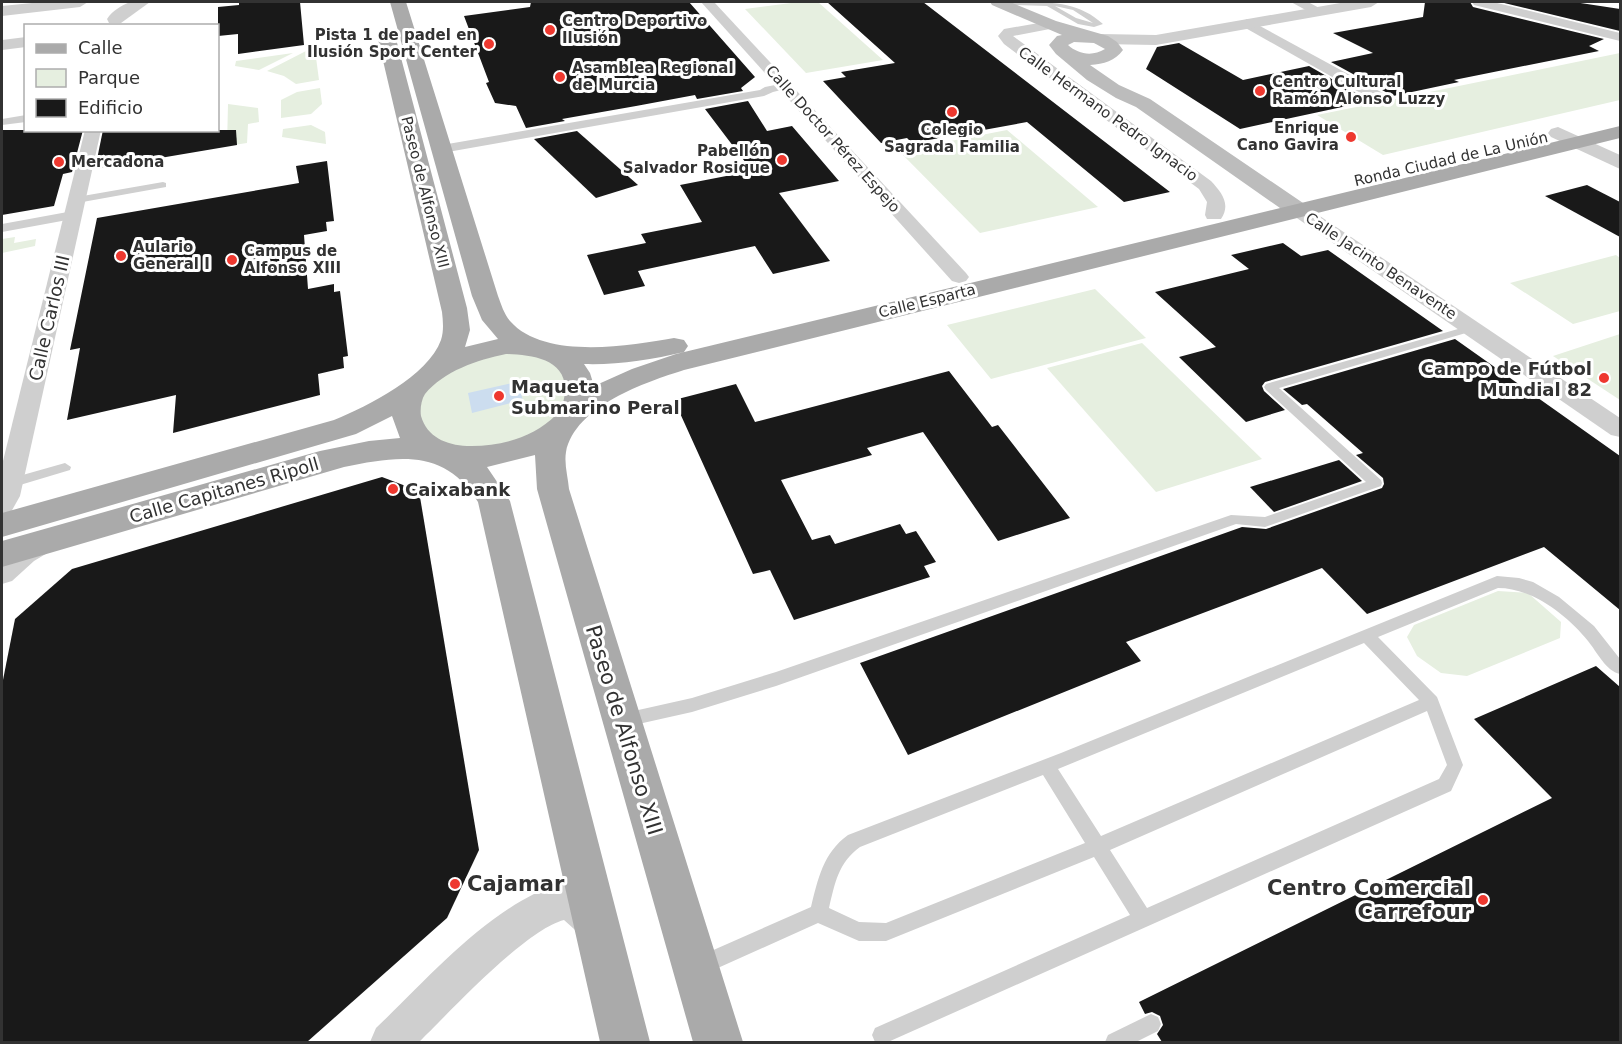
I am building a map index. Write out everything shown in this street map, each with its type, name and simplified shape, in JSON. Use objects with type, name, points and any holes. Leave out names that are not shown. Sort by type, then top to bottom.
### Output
[{"type":"main road","name":"Paseo de Alfonso XIII","points":[[377,2],[456,321],[456,331],[451,348],[428,375]]},
{"type":"main road","name":"Paseo de Alfonso XIII","points":[[398,2],[492,314],[505,331],[537,348]]},
{"type":"main road","points":[[1010,3],[1109,53]]},
{"type":"main road","name":"Calle Jacinto Benavente","points":[[1010,3],[1030,28],[1064,51],[1076,63],[1123,96],[1143,103]]},
{"type":"main road","points":[[1063,40],[1109,53],[1107,56],[1095,58],[1064,51],[1058,45],[1063,40]]},
{"type":"main road","name":"Calle Jacinto Benavente","points":[[1109,53],[1128,86],[1143,103],[1290,204]]},
{"type":"main road","name":"Ronda Ciudad de La Unión","points":[[1576,136],[1620,118]]},
{"type":"main road","name":"Ronda Ciudad de La Unión","points":[[1290,204],[1576,136],[1620,132]]},
{"type":"main road","name":"Calle Esparta","points":[[537,348],[585,354],[644,352],[1214,215],[1290,204]]},
{"type":"main road","name":"Calle Esparta","points":[[568,420],[615,386],[642,373],[1290,204]]},
{"type":"main road","points":[[449,455],[468,457],[508,453],[545,438],[568,420],[579,402],[581,392],[577,374],[565,360],[537,348],[506,346],[473,351],[443,364],[428,375],[410,397],[406,418],[414,436],[423,443],[477,472],[487,485],[494,501],[626,1042]]},
{"type":"main road","name":"Calle Capitanes Ripoll","points":[[2,525],[345,427],[389,407],[428,375]]},
{"type":"main road","name":"Paseo de Alfonso XIII","points":[[568,420],[557,434],[552,447],[550,459],[553,489],[718,1042]]},
{"type":"main road","name":"Calle Capitanes Ripoll","points":[[2,554],[361,452],[404,447],[449,455]]},
{"type":"street","points":[[2,11],[50,3],[80,2]]},
{"type":"street","points":[[114,22],[119,2]]},
{"type":"street","points":[[114,22],[122,12],[142,2]]},
{"type":"street","name":"Calle Doctor Pérez Espejo","points":[[707,2],[958,277]]},
{"type":"street","points":[[1298,2],[1318,11]]},
{"type":"street","points":[[1109,53],[1133,51],[1156,40],[1371,2]]},
{"type":"street","points":[[1479,2],[1620,37]]},
{"type":"street","points":[[1247,23],[1386,101]]},
{"type":"street","points":[[1030,28],[1050,25]]},
{"type":"street","name":"Calle Hermano Pedro Ignacio","points":[[1030,28],[1005,36],[1205,185],[1217,200],[1218,206],[1214,215]]},
{"type":"street","points":[[2,45],[24,42]]},
{"type":"street","points":[[442,150],[764,93],[769,89],[785,86]]},
{"type":"street","points":[[1103,111],[1143,103]]},
{"type":"street","points":[[2,122],[24,118]]},
{"type":"street","name":"Calle Carlos III","points":[[2,505],[7,496],[93,132]]},
{"type":"street","points":[[1576,136],[1620,151]]},
{"type":"street","points":[[1576,136],[1620,163]]},
{"type":"street","name":"Calle Jacinto Benavente","points":[[1290,204],[1620,429]]},
{"type":"street","points":[[2,228],[75,207]]},
{"type":"street","points":[[2,573],[24,553],[59,537]]},
{"type":"street","points":[[390,1042],[507,932],[538,909],[565,901],[577,906],[597,925]]},
{"type":"lane","points":[[1010,3],[1049,4],[1055,2],[1070,5],[1100,24],[1093,25],[1071,18],[1049,4]]},
{"type":"lane","points":[[75,207],[163,185]]},
{"type":"lane","points":[[621,721],[692,705],[776,679],[1236,519],[1265,522],[1376,483],[1270,387],[1472,328]]},
{"type":"lane","points":[[10,483],[65,467]]},
{"type":"lane","points":[[819,913],[830,867],[841,849],[854,841],[1047,766],[1497,582],[1513,581],[1531,585],[1545,593],[1593,635],[1609,658],[1620,668]]},
{"type":"lane","points":[[882,1035],[1445,785],[1455,765],[1431,702],[1367,636]]},
{"type":"lane","points":[[819,913],[845,928],[869,934],[886,932],[1098,846],[1431,702]]},
{"type":"lane","points":[[1047,766],[1143,919]]},
{"type":"lane","points":[[695,968],[819,913]]},
{"type":"lane","points":[[1114,1042],[1151,1024]]},
{"type":"green space","points":[[799,2],[818,2],[883,60],[806,73],[745,9]]},
{"type":"green space","points":[[315,50],[319,80],[296,84],[284,76],[267,71],[306,51]]},
{"type":"green space","points":[[293,53],[259,70],[235,66],[236,61]]},
{"type":"green space","points":[[1620,53],[1620,100],[1383,155],[1317,115]]},
{"type":"green space","points":[[320,88],[322,104],[311,114],[281,118],[281,100],[297,92]]},
{"type":"green space","points":[[228,104],[258,108],[259,122],[248,124],[247,143],[227,146]]},
{"type":"green space","points":[[311,125],[325,132],[326,144],[282,137],[283,129]]},
{"type":"green space","points":[[1007,130],[1098,207],[980,233],[899,151]]},
{"type":"green space","points":[[15,237],[14,243],[36,239],[35,246],[2,253],[2,239]]},
{"type":"green space","points":[[1616,255],[1620,258],[1620,311],[1573,324],[1510,283]]},
{"type":"green space","points":[[1095,289],[1146,338],[991,379],[947,325]]},
{"type":"green space","name":"Campo de Fútbol Mundial 82","points":[[1620,334],[1620,400],[1553,356]]},
{"type":"green space","points":[[1142,343],[1262,459],[1156,492],[1047,368]]},
{"type":"green space","points":[[537,348],[580,383],[545,438],[449,455],[407,407],[443,364]]},
{"type":"green space","points":[[1498,591],[1528,593],[1561,622],[1560,638],[1467,676],[1441,673],[1417,656],[1407,637],[1414,625]]},
{"type":"water","points":[[517,382],[523,400],[472,413],[468,393]]},
{"type":"building","points":[[239,2],[300,2],[304,45],[238,54],[238,34],[219,36],[218,7],[239,5]]},
{"type":"building","points":[[531,2],[689,2],[755,77],[741,88],[743,91],[697,99],[695,95],[562,119],[565,121],[526,128],[516,106],[495,103],[464,16],[530,7]]},
{"type":"building","points":[[827,2],[923,2],[1170,192],[1124,202],[1027,122],[912,143],[907,138],[881,143],[823,81],[846,77],[841,72],[895,63]]},
{"type":"building","points":[[1425,2],[1470,2],[1473,7],[1604,39],[1589,46],[1599,51],[1454,80],[1459,82],[1393,96],[1331,62],[1373,53],[1333,33],[1423,17]]},
{"type":"building","points":[[1500,2],[1574,2],[1620,9],[1620,31]]},
{"type":"building","name":"Centro Cultural Ramón Alonso Luzzy","points":[[1179,43],[1243,80],[1309,66],[1370,101],[1240,129],[1146,69],[1157,47]]},
{"type":"building","points":[[748,101],[767,131],[792,126],[839,181],[779,193],[830,261],[773,274],[755,246],[638,271],[645,286],[604,295],[587,255],[646,243],[641,234],[702,222],[680,185],[752,171],[705,109]]},
{"type":"building","points":[[2,130],[82,132],[72,172],[63,174],[54,206],[2,215]]},
{"type":"building","points":[[236,130],[237,145],[95,169],[103,132]]},
{"type":"building","points":[[577,131],[638,185],[596,198],[534,139]]},
{"type":"building","points":[[327,161],[334,221],[326,222],[327,231],[304,235],[308,289],[334,284],[334,292],[340,291],[348,356],[343,357],[344,368],[318,374],[320,395],[173,433],[176,395],[67,420],[80,348],[70,350],[97,218],[299,183],[296,166]]},
{"type":"building","points":[[1587,185],[1620,202],[1620,237],[1545,196]]},
{"type":"building","points":[[1283,243],[1301,256],[1328,250],[1443,331],[1265,382],[1262,386],[1264,391],[1285,410],[1246,422],[1179,357],[1216,347],[1155,292],[1249,269],[1231,255]]},
{"type":"building","points":[[1455,339],[1620,456],[1620,610],[1544,547],[1367,614],[1322,568],[1126,642],[1141,661],[908,755],[860,663],[1242,527],[1266,529],[1382,488],[1383,478],[1356,455],[1363,453],[1307,404],[1302,405],[1283,389]]},
{"type":"building","points":[[949,371],[992,427],[998,425],[1070,518],[998,541],[923,432],[867,448],[872,455],[781,480],[812,540],[830,535],[835,544],[900,524],[906,534],[916,531],[936,562],[924,566],[930,577],[794,620],[770,570],[753,574],[674,400],[736,384],[755,422]]},
{"type":"building","points":[[1339,460],[1362,481],[1274,512],[1250,487]]},
{"type":"building","points":[[382,477],[419,491],[479,850],[447,918],[307,1042],[2,1042],[2,685],[15,619],[72,569]]},
{"type":"building","name":"Centro Comercial Carrefour","points":[[1596,666],[1620,687],[1620,1042],[1162,1042],[1157,1034],[1163,1025],[1160,1016],[1152,1012],[1145,1014],[1139,1002],[1552,798],[1474,719]]},
{"type":"place","name":"Centro Deportivo Ilusión","points":[[550,30]]},
{"type":"place","name":"Pista 1 de padel en Ilusión Sport Center","points":[[489,44]]},
{"type":"place","name":"Asamblea Regional de Murcia","points":[[560,77]]},
{"type":"place","name":"Centro Cultural Ramón Alonso Luzzy","points":[[1260,91]]},
{"type":"place","name":"Colegio Sagrada Familia","points":[[952,112]]},
{"type":"place","name":"Enrique Cano Gavira","points":[[1351,137]]},
{"type":"place","name":"Pabellón Salvador Rosique","points":[[782,160]]},
{"type":"place","name":"Mercadona","points":[[59,162]]},
{"type":"place","name":"Aulario General I","points":[[121,256]]},
{"type":"place","name":"Campus de Alfonso XIII","points":[[232,260]]},
{"type":"place","name":"Campo de Fútbol Mundial 82","points":[[1604,378]]},
{"type":"place","name":"Maqueta Submarino Peral","points":[[499,396]]},
{"type":"place","name":"Caixabank","points":[[393,489]]},
{"type":"place","name":"Cajamar","points":[[455,884]]},
{"type":"place","name":"Centro Comercial Carrefour","points":[[1483,900]]}]
